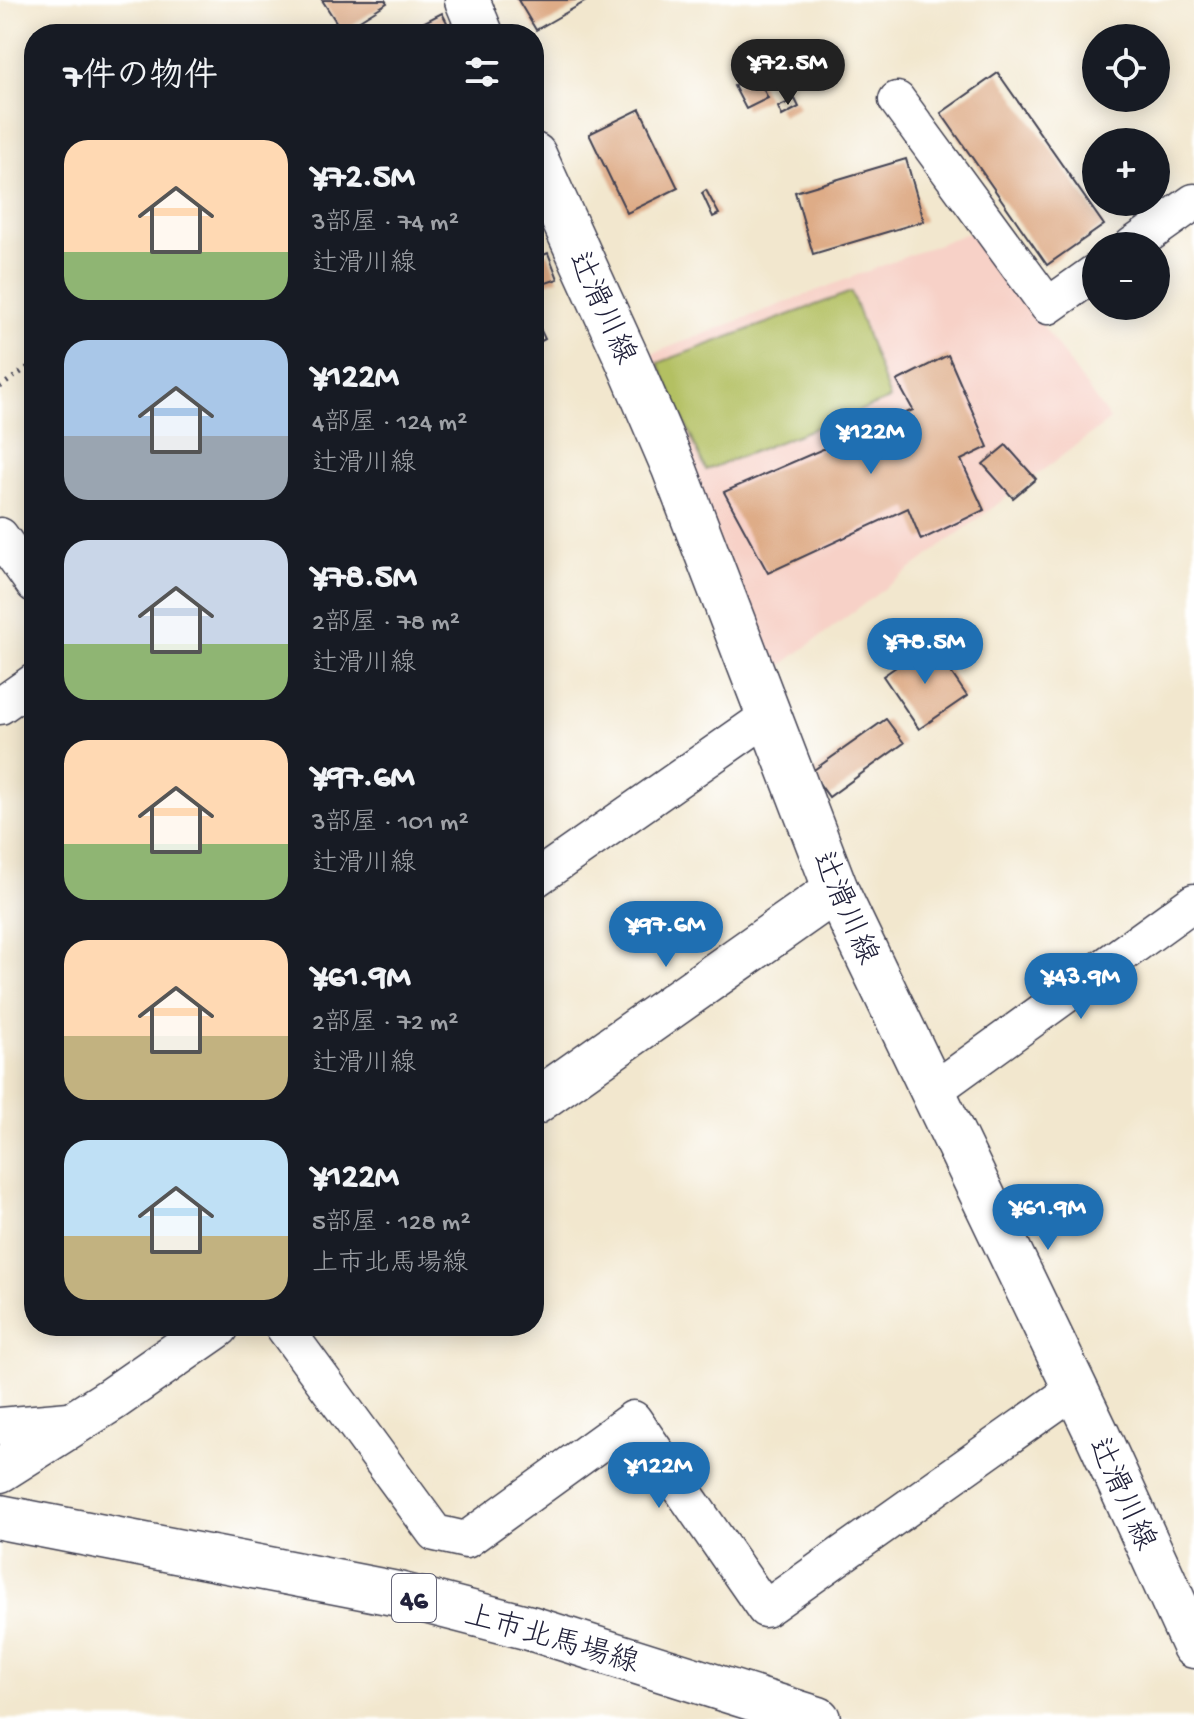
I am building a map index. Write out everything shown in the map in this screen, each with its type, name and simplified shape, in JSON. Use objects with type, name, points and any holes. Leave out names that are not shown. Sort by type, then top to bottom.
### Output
[{"type":"main road","points":[[467,0],[477,24]]},
{"type":"main road","name":"辻滑川線","points":[[544,177],[674,468],[836,890],[1075,1389],[1194,1646]]},
{"type":"main road","points":[[544,1096],[836,890]]},
{"type":"main road","points":[[0,1470],[202,1336]]},
{"type":"main road","name":"上市北馬場線","points":[[0,1517],[398,1594],[530,1628],[818,1719]]},
{"type":"street","points":[[897,100],[1048,306],[1082,282]]},
{"type":"street","points":[[1152,232],[1194,202]]},
{"type":"street","points":[[0,536],[24,570]]},
{"type":"street","points":[[0,706],[24,689]]},
{"type":"street","points":[[544,873],[770,715]]},
{"type":"street","points":[[933,1091],[1194,902]]},
{"type":"street","points":[[290,1336],[435,1533],[466,1540],[633,1419],[765,1609],[1075,1389]]},
{"type":"street","points":[[0,1426],[81,1419]]},
{"type":"path","points":[[0,387],[24,370]]},
{"type":"shaded area","points":[[975,230],[1110,420],[770,674],[646,356]]},
{"type":"green space","points":[[851,292],[890,399],[706,470],[658,363]]},
{"type":"building","points":[[322,0],[385,0],[387,3],[353,24],[337,24]]},
{"type":"building","points":[[518,0],[588,0],[544,25],[532,24]]},
{"type":"building","points":[[442,13],[448,24],[421,24]]},
{"type":"building","points":[[998,73],[1082,193],[1082,216],[1098,216],[1104,225],[1094,232],[1082,232],[1082,240],[1047,265],[941,113]]},
{"type":"building","points":[[756,75],[768,98],[746,109],[734,86]]},
{"type":"building","points":[[795,99],[799,107],[782,116],[778,107]]},
{"type":"building","points":[[640,109],[678,188],[627,213],[589,134]]},
{"type":"building","points":[[906,159],[924,221],[813,254],[795,192]]},
{"type":"building","points":[[706,190],[719,214],[713,217],[702,193]]},
{"type":"building","points":[[548,253],[558,279],[544,284],[544,255]]},
{"type":"building","points":[[948,355],[988,447],[961,460],[984,510],[921,540],[908,508],[768,573],[724,492],[913,410],[897,381]]},
{"type":"building","points":[[1006,445],[1036,479],[1013,498],[983,464]]},
{"type":"building","points":[[931,643],[967,696],[919,729],[883,676]]},
{"type":"building","points":[[886,719],[904,743],[829,797],[811,772]]}]
